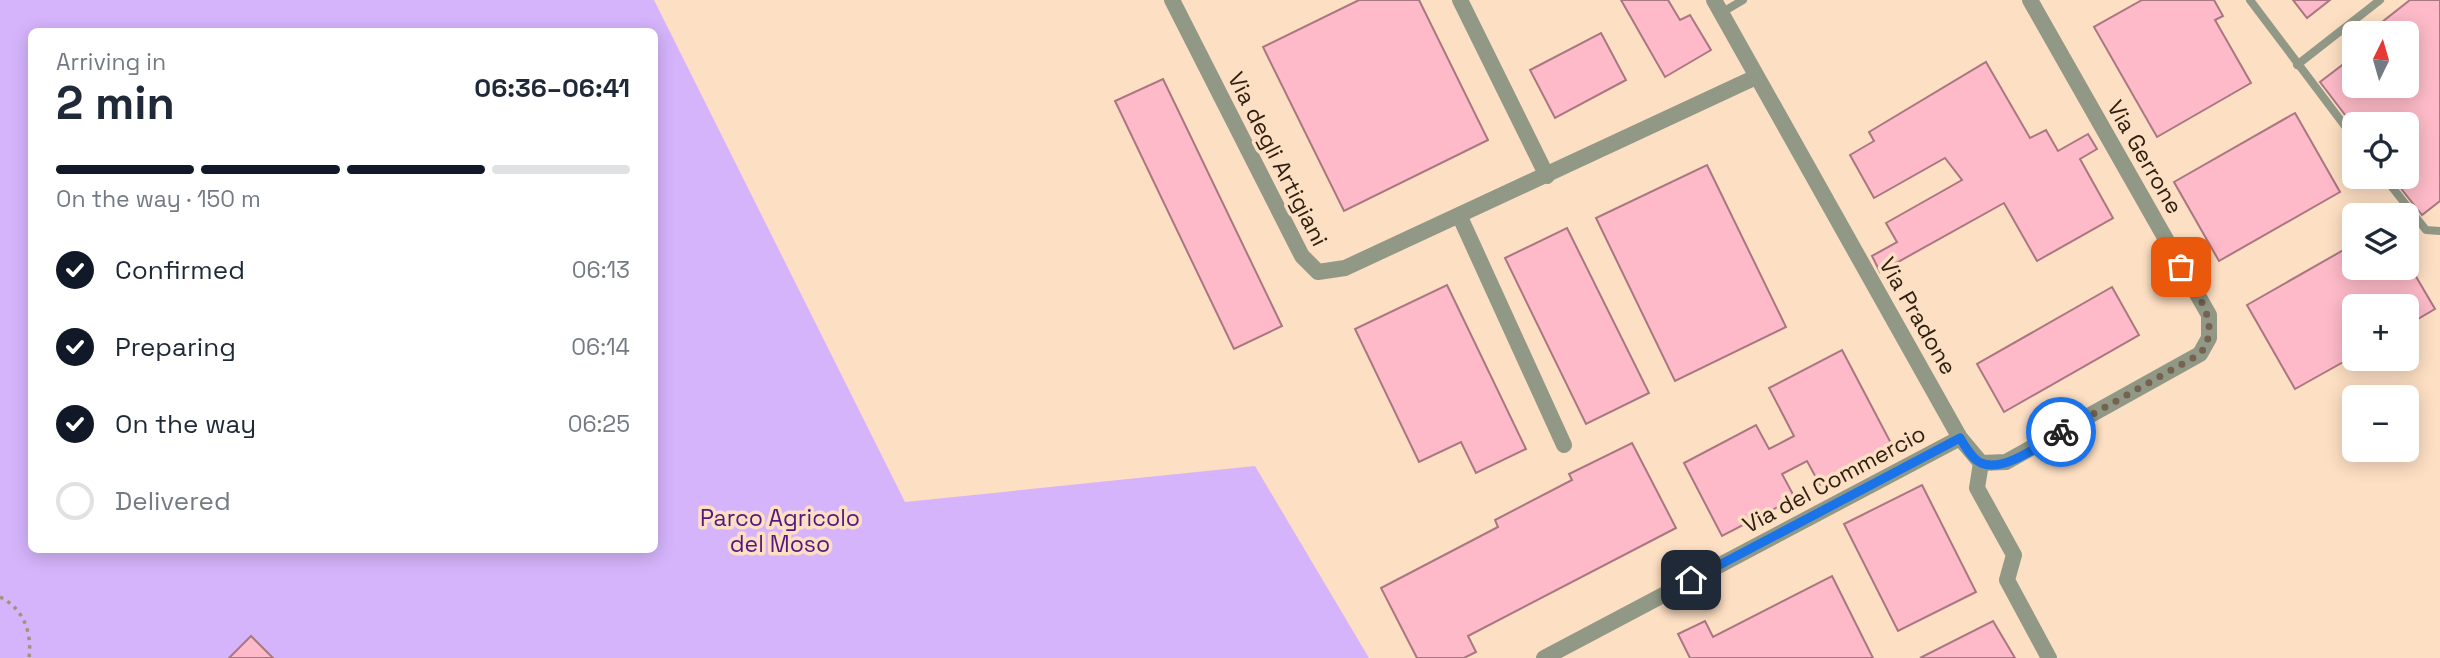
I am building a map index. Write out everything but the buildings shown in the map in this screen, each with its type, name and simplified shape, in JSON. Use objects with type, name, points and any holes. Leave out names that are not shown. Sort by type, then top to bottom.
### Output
[{"type":"street","name":"Via degli Artigiani","points":[[1172,0],[1307,265],[1318,272],[1345,268],[1460,217],[1756,77]]},
{"type":"street","points":[[1460,0],[1547,176]]},
{"type":"street","name":"Via Gerrone","points":[[1981,463],[2006,463],[2200,354],[2209,338],[2209,315],[2030,0]]},
{"type":"street","name":"Via Pradone","points":[[1717,6],[1960,438],[1981,463]]},
{"type":"street","points":[[1460,217],[1564,445]]},
{"type":"street","name":"Via del Commercio","points":[[1544,658],[1960,438]]},
{"type":"street","points":[[1981,463],[1977,488],[2014,555],[2007,580],[2049,658]]},
{"type":"lane","points":[[1717,6],[1743,0]]},
{"type":"lane","points":[[2250,0],[2342,123]]},
{"type":"lane","points":[[2297,65],[2380,0]]},
{"type":"lane","points":[[2394,189],[2426,230],[2440,231]]},
{"type":"path","points":[[0,597],[12,603],[27,624],[29,658]]},
{"type":"green space","name":"Parco Agricolo del Moso","points":[[0,0],[654,0],[905,502],[1255,466],[1369,658],[0,658]]},
{"type":"way so far","points":[[2061,432],[2200,354],[2209,338],[2209,315],[2181,267]]},
{"type":"route","points":[[1691,580],[1960,438],[1981,463],[1992,464],[2006,463],[2061,432]]}]
